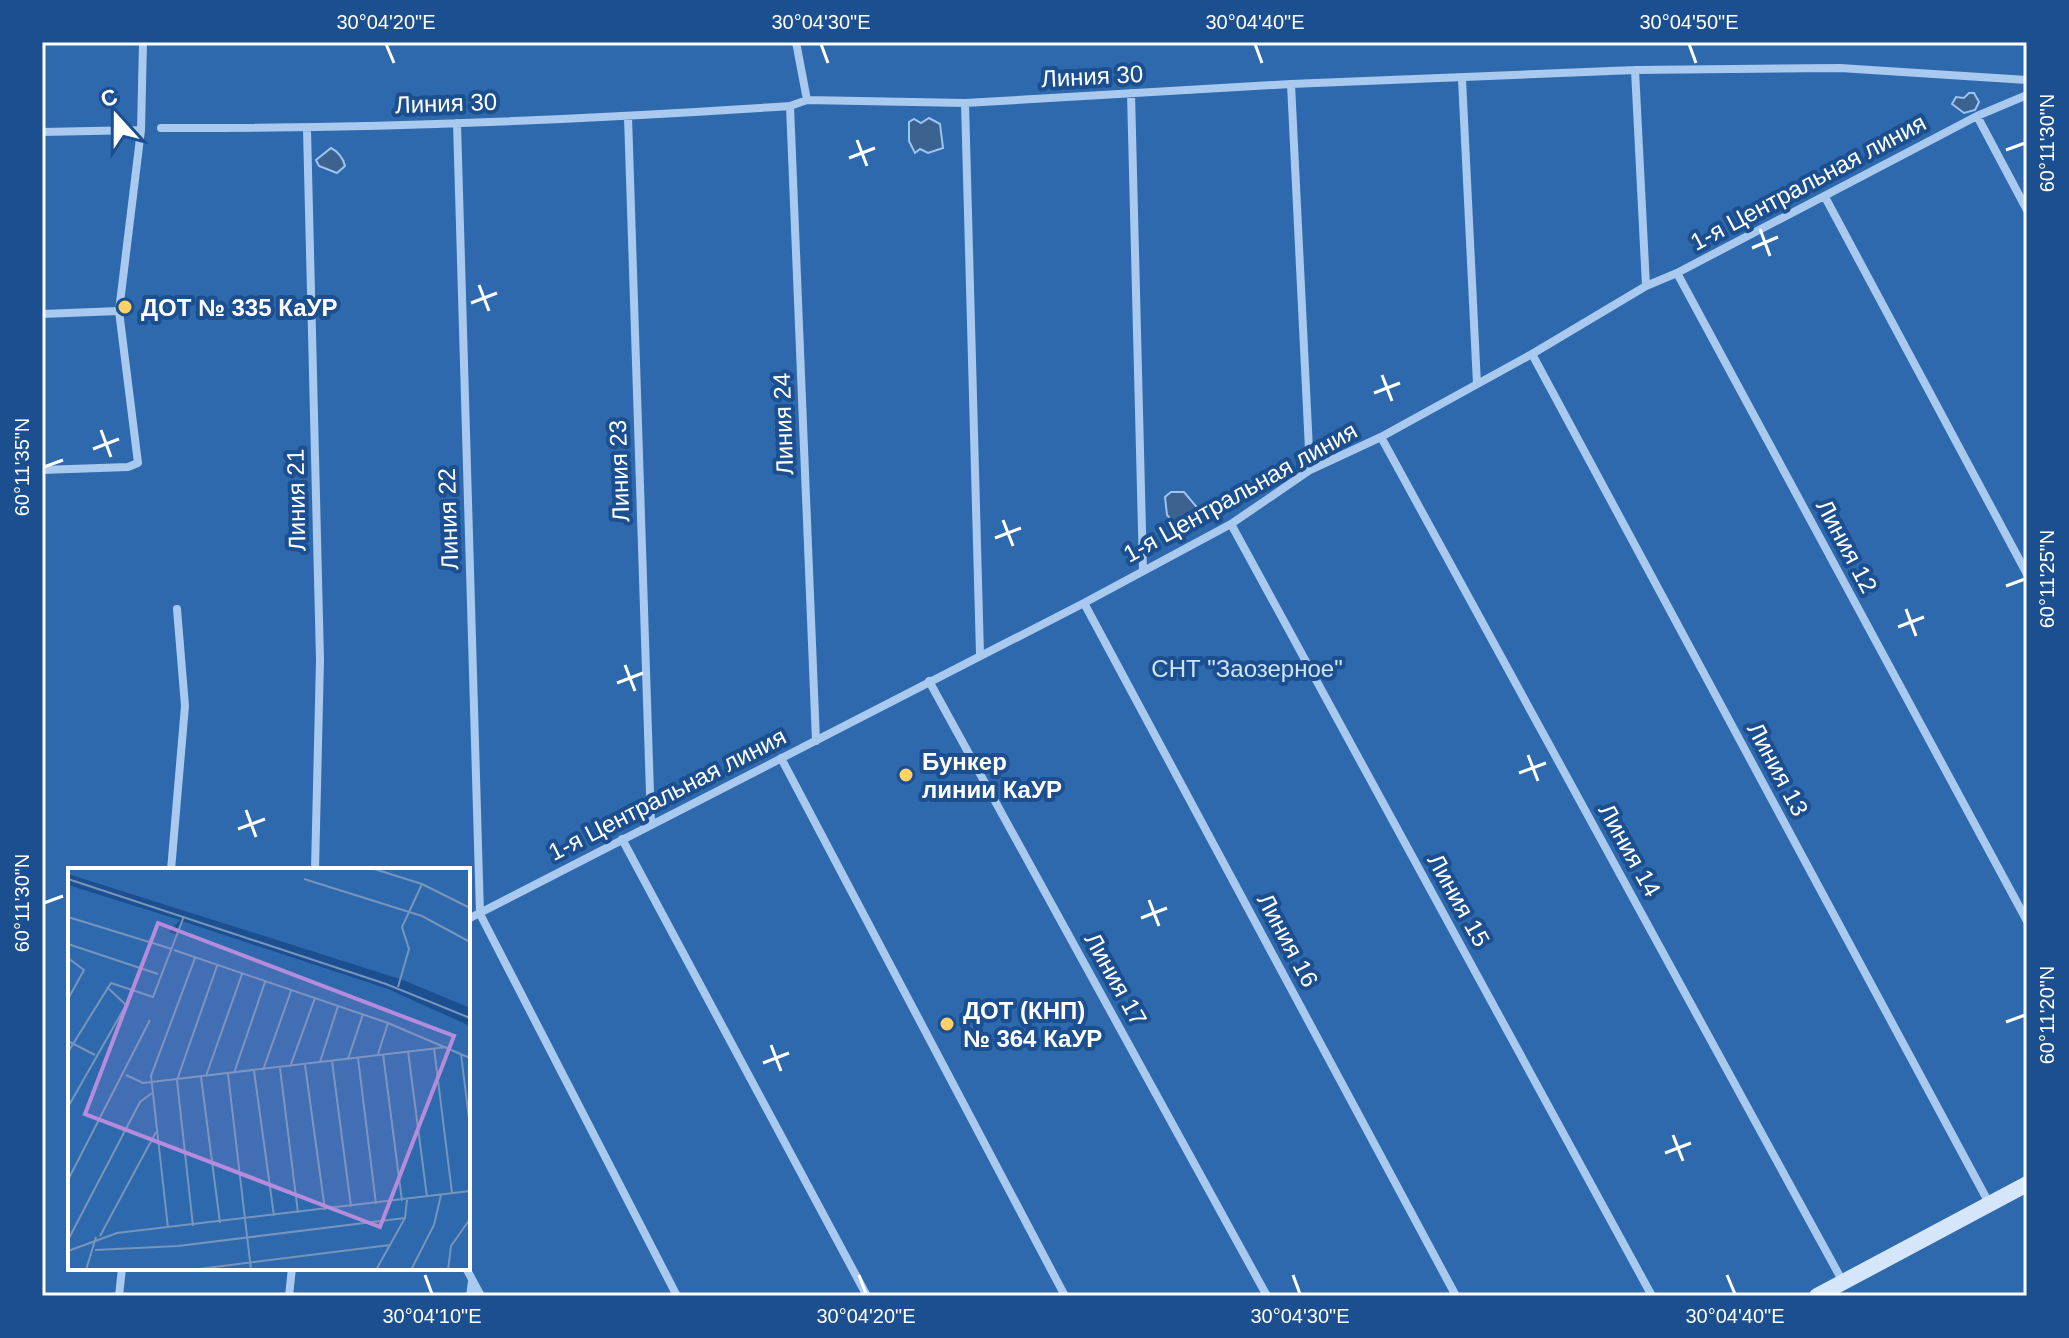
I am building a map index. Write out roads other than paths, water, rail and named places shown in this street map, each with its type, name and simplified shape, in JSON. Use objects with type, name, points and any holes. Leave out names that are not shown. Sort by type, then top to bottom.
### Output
[{"type":"street","points":[[42,470],[128,467],[138,463],[119,311],[141,130],[143,42]]},
{"type":"street","points":[[796,42],[807,100]]},
{"type":"street","name":"Линия 30","points":[[161,128],[307,129],[628,117],[790,106],[807,100],[965,103],[1291,84],[1635,70],[1840,68],[2027,80]]},
{"type":"street","points":[[1635,70],[1646,286]]},
{"type":"street","points":[[1462,79],[1477,384]]},
{"type":"street","points":[[1291,84],[1310,470]]},
{"type":"street","points":[[1131,93],[1143,570]]},
{"type":"street","name":"1-я Центральная линия","points":[[470,918],[1084,603],[1231,524],[1310,470],[1381,437],[1532,354],[1646,286],[1825,197],[1977,116],[2027,95]]},
{"type":"street","points":[[965,103],[980,654]]},
{"type":"street","name":"Линия 24","points":[[790,106],[816,741]]},
{"type":"street","points":[[1977,116],[2027,210]]},
{"type":"street","name":"Линия 23","points":[[628,117],[651,824]]},
{"type":"street","name":"Линия 22","points":[[457,123],[480,914]]},
{"type":"street","name":"Линия 21","points":[[307,129],[320,660],[315,868]]},
{"type":"street","points":[[42,132],[141,130]]},
{"type":"street","points":[[1825,197],[2027,574]]},
{"type":"street","name":"Линия 12","points":[[1677,273],[2027,921]]},
{"type":"street","points":[[42,314],[119,311]]},
{"type":"street","name":"Линия 13","points":[[1532,354],[1989,1203]]},
{"type":"street","name":"Линия 14","points":[[1381,437],[1843,1282]]},
{"type":"street","name":"Линия 15","points":[[1231,524],[1652,1296]]},
{"type":"street","name":"Линия 16","points":[[1084,603],[1456,1296]]},
{"type":"street","points":[[171,868],[185,706],[177,609]]},
{"type":"street","name":"Линия 17","points":[[929,681],[1267,1296]]},
{"type":"street","points":[[781,758],[1065,1296]]},
{"type":"street","points":[[622,839],[867,1296]]},
{"type":"street","points":[[480,914],[677,1296]]},
{"type":"street","points":[[1817,1296],[2027,1184]]},
{"type":"street","points":[[119,1296],[122,1270]]},
{"type":"street","points":[[289,1296],[292,1270]]},
{"type":"street","points":[[467,1270],[481,1296]]},
{"type":"street","points":[[470,1296],[472,1280]]},
{"type":"place","name":"ДОТ № 335 КаУР","points":[[125,307]]},
{"type":"place","name":"Бункер линии КаУР","points":[[906,775]]},
{"type":"place","name":"ДОТ (КНП) № 364 КаУР","points":[[947,1024]]},
{"type":"park label","name":"СНТ \"Заозерное\"","points":[[1247,668]]}]
